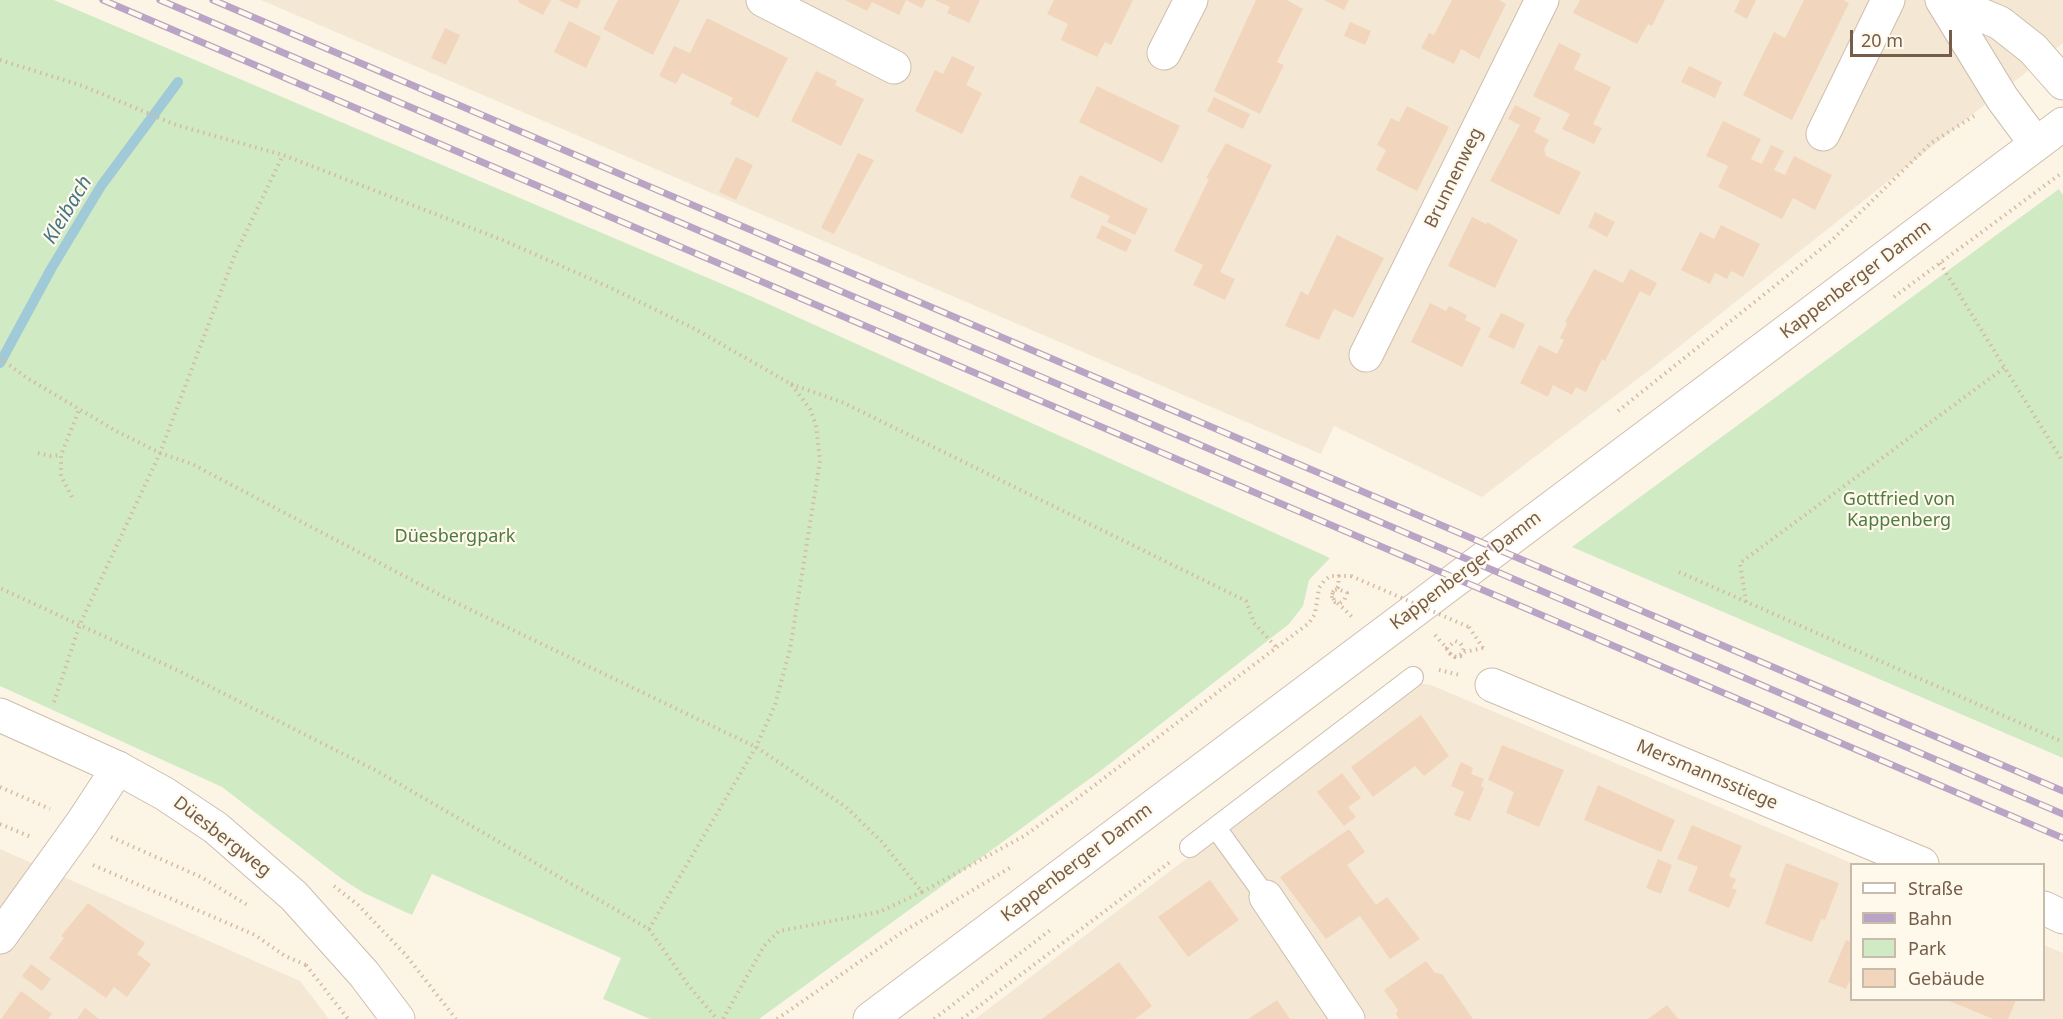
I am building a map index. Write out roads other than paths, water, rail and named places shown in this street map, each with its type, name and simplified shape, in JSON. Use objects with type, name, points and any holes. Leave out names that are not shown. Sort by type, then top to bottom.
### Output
[{"type":"street","points":[[763,0],[894,67]]},
{"type":"street","points":[[1164,53],[1191,0]]},
{"type":"street","name":"Brunnenweg","points":[[1366,355],[1542,0]]},
{"type":"street","points":[[1823,134],[1888,0]]},
{"type":"street","points":[[1944,0],[2000,23],[2033,49],[2063,83]]},
{"type":"street","points":[[1944,0],[2002,98],[2036,144]]},
{"type":"street","name":"Kappenberger Damm","points":[[870,1019],[2063,124]]},
{"type":"street","name":"Mersmannsstiege","points":[[1481,673],[1920,863]]},
{"type":"street","name":"Düesbergweg","points":[[0,715],[118,768],[199,815],[271,873],[337,942],[398,1019]]},
{"type":"street","points":[[0,937],[82,824],[118,768]]},
{"type":"street","points":[[1266,897],[1348,1019]]},
{"type":"street","points":[[2045,909],[2063,917]]},
{"type":"lane","points":[[1190,847],[1413,677]]},
{"type":"lane","points":[[1216,828],[1266,897]]},
{"type":"waterway","name":"Kleibach","points":[[0,363],[51,269],[101,186],[178,82]]},
{"type":"railway","points":[[103,0],[2063,838]]},
{"type":"railway","points":[[160,0],[2063,814]]},
{"type":"railway","points":[[213,0],[2063,791]]},
{"type":"park label","name":"Gottfried von Kappenberg","points":[[1899,510]]},
{"type":"park label","name":"Düesbergpark","points":[[455,537]]}]
